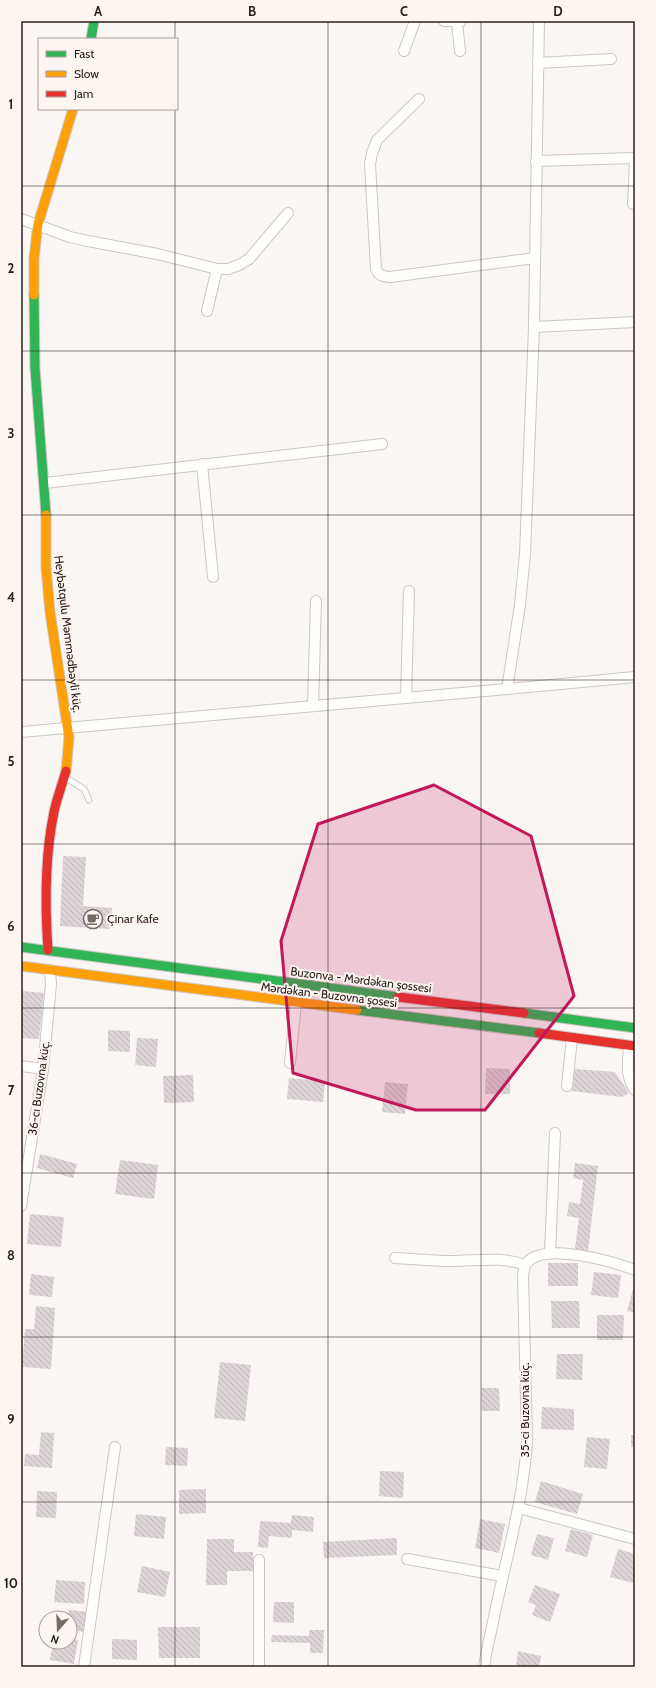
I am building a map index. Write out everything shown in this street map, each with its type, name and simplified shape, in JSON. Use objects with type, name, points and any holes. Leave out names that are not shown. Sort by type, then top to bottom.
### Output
[{"type":"main road","points":[[91,38],[94,21]]},
{"type":"main road","name":"Heybətqulu Məmmədbəyli küç.","points":[[50,970],[46,920],[50,842],[54,812],[65,778],[68,758],[68,728],[50,612],[46,567],[45,483],[35,368],[34,258],[38,224],[73,110]]},
{"type":"main road","points":[[21,947],[48,950]]},
{"type":"main road","name":"Buzonva - Mərdəkan şossesi","points":[[48,950],[635,1028]]},
{"type":"main road","name":"Mərdəkan - Buzovna şosesi","points":[[21,966],[632,1046]]},
{"type":"street","points":[[404,51],[415,21]]},
{"type":"street","points":[[444,21],[459,21],[460,51]]},
{"type":"street","points":[[507,690],[520,605],[524,560],[534,327],[539,21]]},
{"type":"street","points":[[538,63],[611,59]]},
{"type":"street","points":[[419,99],[377,140],[372,153],[370,164],[376,269],[378,274],[390,277],[535,258]]},
{"type":"street","points":[[536,161],[635,160],[633,204]]},
{"type":"street","points":[[21,219],[88,242],[157,254],[217,269],[228,269],[249,259],[288,213]]},
{"type":"street","points":[[207,311],[217,269]]},
{"type":"street","points":[[534,327],[635,322]]},
{"type":"street","points":[[45,483],[382,444]]},
{"type":"street","points":[[202,464],[213,577]]},
{"type":"street","points":[[406,698],[409,591]]},
{"type":"street","points":[[313,706],[316,601]]},
{"type":"street","points":[[21,732],[507,690],[635,677]]},
{"type":"street","name":"36-cı Buzovna küç.","points":[[21,1206],[43,1069],[51,984],[50,970]]},
{"type":"street","points":[[290,1063],[296,1003]]},
{"type":"street","points":[[567,1086],[572,1038]]},
{"type":"street","points":[[632,1046],[627,1069],[628,1077],[635,1090]]},
{"type":"street","points":[[21,1066],[43,1069]]},
{"type":"street","points":[[550,1252],[555,1133]]},
{"type":"street","points":[[395,1258],[449,1261],[504,1260],[516,1261],[525,1265],[534,1258],[550,1252],[570,1254],[611,1262],[635,1270]]},
{"type":"street","name":"35-ci Buzovna küç.","points":[[484,1667],[502,1576],[519,1508],[525,1467],[527,1442],[523,1275],[525,1265]]},
{"type":"street","points":[[84,1667],[115,1446]]},
{"type":"street","points":[[519,1508],[635,1539]]},
{"type":"street","points":[[407,1559],[502,1576]]},
{"type":"street","points":[[259,1560],[259,1667]]},
{"type":"lane","points":[[65,778],[84,789],[89,800]]},
{"type":"highlighted area","points":[[434,785],[531,836],[574,996],[485,1110],[416,1110],[293,1073],[281,941],[318,824]]},
{"type":"building","points":[[63,856],[86,857],[83,906],[112,908],[110,929],[60,926]]},
{"type":"building","points":[[21,991],[44,993],[39,1039],[21,1038]]},
{"type":"building","points":[[108,1030],[130,1031],[130,1052],[108,1051]]},
{"type":"building","points":[[137,1038],[158,1039],[156,1067],[135,1065]]},
{"type":"building","points":[[486,1068],[510,1069],[510,1094],[485,1094]]},
{"type":"building","points":[[575,1069],[615,1072],[629,1093],[622,1097],[572,1091]]},
{"type":"building","points":[[193,1075],[194,1102],[164,1103],[163,1076]]},
{"type":"building","points":[[289,1078],[325,1081],[323,1102],[287,1099]]},
{"type":"building","points":[[385,1082],[408,1084],[405,1114],[382,1112]]},
{"type":"building","points":[[40,1154],[77,1164],[73,1178],[37,1168]]},
{"type":"building","points":[[120,1160],[158,1165],[154,1199],[115,1194]]},
{"type":"building","points":[[575,1163],[598,1166],[588,1251],[575,1249],[579,1218],[567,1216],[569,1202],[580,1204],[583,1180],[573,1178]]},
{"type":"building","points":[[30,1214],[64,1217],[61,1247],[27,1244]]},
{"type":"building","points":[[548,1263],[578,1263],[578,1286],[548,1286]]},
{"type":"building","points":[[594,1272],[621,1275],[618,1298],[591,1295]]},
{"type":"building","points":[[31,1274],[54,1277],[52,1297],[29,1295]]},
{"type":"building","points":[[635,1282],[635,1313],[627,1311]]},
{"type":"building","points":[[551,1301],[579,1301],[580,1328],[552,1328]]},
{"type":"building","points":[[36,1306],[55,1308],[51,1369],[22,1367],[25,1329],[34,1329]]},
{"type":"building","points":[[597,1315],[624,1315],[623,1340],[597,1340]]},
{"type":"building","points":[[557,1354],[583,1354],[582,1380],[556,1379]]},
{"type":"building","points":[[220,1362],[251,1365],[245,1421],[214,1418]]},
{"type":"building","points":[[481,1388],[499,1388],[500,1411],[482,1411]]},
{"type":"building","points":[[542,1407],[574,1409],[574,1430],[541,1429]]},
{"type":"building","points":[[41,1432],[54,1433],[52,1468],[24,1466],[25,1454],[39,1455]]},
{"type":"building","points":[[631,1435],[635,1435],[635,1447],[631,1447]]},
{"type":"building","points":[[587,1437],[610,1439],[607,1469],[584,1467]]},
{"type":"building","points":[[166,1447],[188,1448],[187,1466],[165,1465]]},
{"type":"building","points":[[380,1471],[404,1472],[403,1498],[379,1496]]},
{"type":"building","points":[[541,1481],[583,1494],[577,1514],[535,1502]]},
{"type":"building","points":[[206,1489],[206,1513],[179,1514],[179,1490]]},
{"type":"building","points":[[37,1491],[57,1492],[56,1518],[36,1517]]},
{"type":"building","points":[[136,1514],[166,1517],[164,1539],[134,1536]]},
{"type":"building","points":[[292,1515],[314,1517],[313,1532],[292,1530],[292,1538],[269,1536],[268,1548],[258,1547],[260,1521],[291,1523]]},
{"type":"building","points":[[480,1519],[505,1524],[499,1553],[475,1548]]},
{"type":"building","points":[[571,1529],[593,1535],[587,1557],[565,1551]]},
{"type":"building","points":[[537,1534],[554,1538],[548,1560],[531,1555]]},
{"type":"building","points":[[397,1538],[397,1555],[324,1558],[323,1542]]},
{"type":"building","points":[[207,1539],[234,1539],[234,1552],[253,1552],[253,1571],[227,1571],[227,1585],[206,1585]]},
{"type":"building","points":[[618,1549],[635,1554],[635,1575],[633,1583],[610,1577]]},
{"type":"building","points":[[142,1566],[170,1572],[165,1597],[137,1592]]},
{"type":"building","points":[[56,1580],[85,1582],[84,1604],[54,1602]]},
{"type":"building","points":[[535,1585],[560,1594],[550,1622],[532,1615],[536,1605],[528,1602]]},
{"type":"building","points":[[274,1602],[294,1602],[294,1623],[273,1622]]},
{"type":"building","points":[[78,1611],[87,1612],[85,1632],[78,1631]]},
{"type":"building","points":[[158,1627],[200,1627],[200,1658],[159,1658]]},
{"type":"building","points":[[309,1630],[324,1630],[323,1653],[310,1653],[310,1643],[271,1642],[272,1635],[309,1636]]},
{"type":"building","points":[[112,1639],[137,1640],[137,1660],[112,1659]]},
{"type":"building","points":[[52,1650],[76,1650],[74,1664],[50,1660]]},
{"type":"building","points":[[518,1651],[541,1656],[539,1667],[516,1667]]},
{"type":"traffic: fast","points":[[91,38],[94,21]]},
{"type":"traffic: fast","points":[[34,295],[35,368],[46,515]]},
{"type":"traffic: fast","points":[[21,947],[398,997]]},
{"type":"traffic: fast","points":[[357,1010],[539,1033]]},
{"type":"traffic: fast","points":[[524,1013],[635,1028]]},
{"type":"traffic: slow","points":[[34,295],[34,258],[38,224],[73,110]]},
{"type":"traffic: slow","points":[[46,515],[46,567],[50,612],[69,738],[66,771]]},
{"type":"traffic: slow","points":[[21,966],[357,1010]]},
{"type":"traffic: jam","points":[[48,950],[46,916],[47,863],[54,812],[66,771]]},
{"type":"traffic: jam","points":[[398,997],[524,1013]]},
{"type":"traffic: jam","points":[[539,1033],[635,1046]]},
{"type":"place","name":"Çinar Kafe","points":[[93,919]]}]
